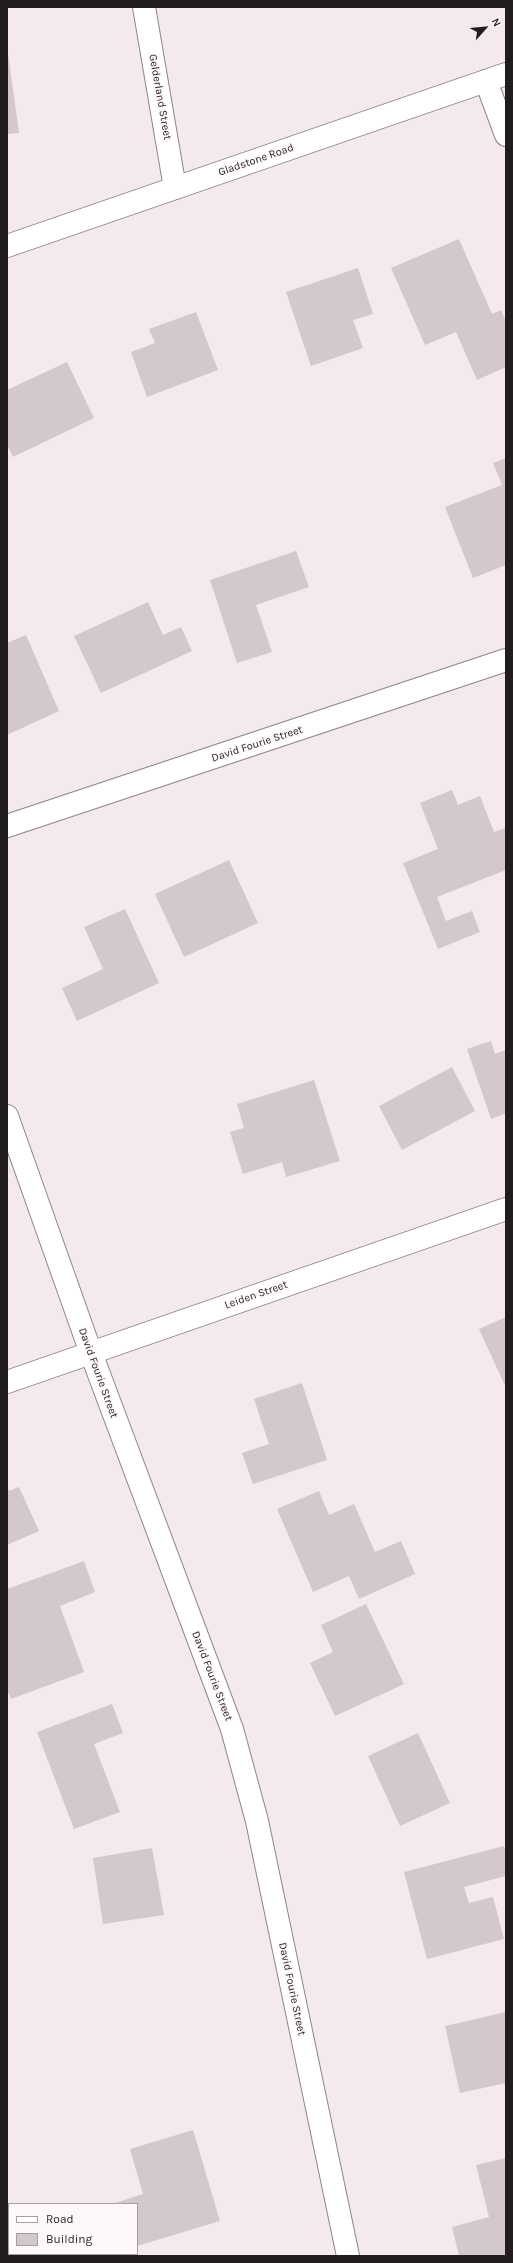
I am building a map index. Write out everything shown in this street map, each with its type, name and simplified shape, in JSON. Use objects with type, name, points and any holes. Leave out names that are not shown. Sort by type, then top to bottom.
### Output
[{"type":"street","name":"Gelderland Street","points":[[144,7],[175,188]]},
{"type":"street","name":"Gladstone Road","points":[[7,246],[496,77]]},
{"type":"street","points":[[496,77],[506,135]]},
{"type":"street","name":"David Fourie Street","points":[[7,826],[506,660]]},
{"type":"street","name":"David Fourie Street","points":[[7,1116],[90,1353],[232,1729],[257,1821],[348,2256]]},
{"type":"street","name":"Leiden Street","points":[[7,1382],[506,1209]]},
{"type":"building","points":[[7,46],[19,133],[7,134]]},
{"type":"building","points":[[459,239],[492,314],[501,310],[506,322],[506,367],[477,380],[456,332],[425,345],[391,268]]},
{"type":"building","points":[[358,268],[373,314],[353,320],[363,348],[311,366],[286,292]]},
{"type":"building","points":[[196,312],[218,370],[147,397],[131,352],[155,343],[149,329]]},
{"type":"building","points":[[67,362],[94,418],[13,457],[7,444],[7,390]]},
{"type":"building","points":[[506,458],[506,565],[473,578],[445,507],[502,485],[493,463]]},
{"type":"building","points":[[296,551],[309,587],[256,605],[272,652],[237,663],[210,580]]},
{"type":"building","points":[[148,602],[163,635],[181,627],[192,651],[101,693],[74,636]]},
{"type":"building","points":[[26,635],[59,711],[7,735],[7,643]]},
{"type":"building","points":[[452,790],[458,805],[480,796],[494,832],[506,828],[506,870],[437,897],[446,921],[472,911],[480,932],[438,949],[403,863],[438,849],[420,803]]},
{"type":"building","points":[[229,860],[258,923],[184,957],[155,894]]},
{"type":"building","points":[[125,909],[159,983],[77,1021],[62,988],[103,969],[84,927]]},
{"type":"building","points":[[491,1041],[495,1054],[506,1050],[506,1113],[491,1119],[467,1049]]},
{"type":"building","points":[[452,1067],[475,1111],[402,1150],[379,1106]]},
{"type":"building","points":[[314,1080],[340,1161],[286,1177],[282,1162],[243,1174],[230,1132],[244,1128],[237,1104]]},
{"type":"building","points":[[506,1317],[506,1388],[479,1329]]},
{"type":"building","points":[[302,1383],[327,1460],[253,1484],[242,1453],[269,1444],[254,1399]]},
{"type":"building","points":[[7,1486],[9,1491],[19,1487],[39,1531],[7,1545]]},
{"type":"building","points":[[319,1491],[329,1515],[354,1504],[375,1552],[401,1541],[415,1574],[359,1599],[349,1576],[313,1592],[277,1509]]},
{"type":"building","points":[[84,1561],[95,1592],[60,1606],[84,1672],[11,1699],[7,1690],[7,1589]]},
{"type":"building","points":[[366,1604],[404,1684],[335,1716],[310,1663],[333,1652],[321,1625]]},
{"type":"building","points":[[112,1704],[123,1733],[94,1744],[120,1812],[74,1829],[37,1732]]},
{"type":"building","points":[[418,1733],[450,1803],[400,1826],[368,1756]]},
{"type":"building","points":[[504,1846],[506,1855],[506,1876],[464,1887],[469,1903],[493,1897],[504,1939],[427,1959],[404,1872]]},
{"type":"building","points":[[152,1848],[164,1915],[103,1924],[93,1858]]},
{"type":"building","points":[[506,2012],[506,2083],[460,2093],[445,2026]]},
{"type":"building","points":[[193,2130],[220,2221],[138,2246],[138,2203],[115,2203],[143,2194],[130,2149]]},
{"type":"building","points":[[506,2158],[506,2256],[459,2256],[452,2227],[489,2217],[476,2165]]}]
